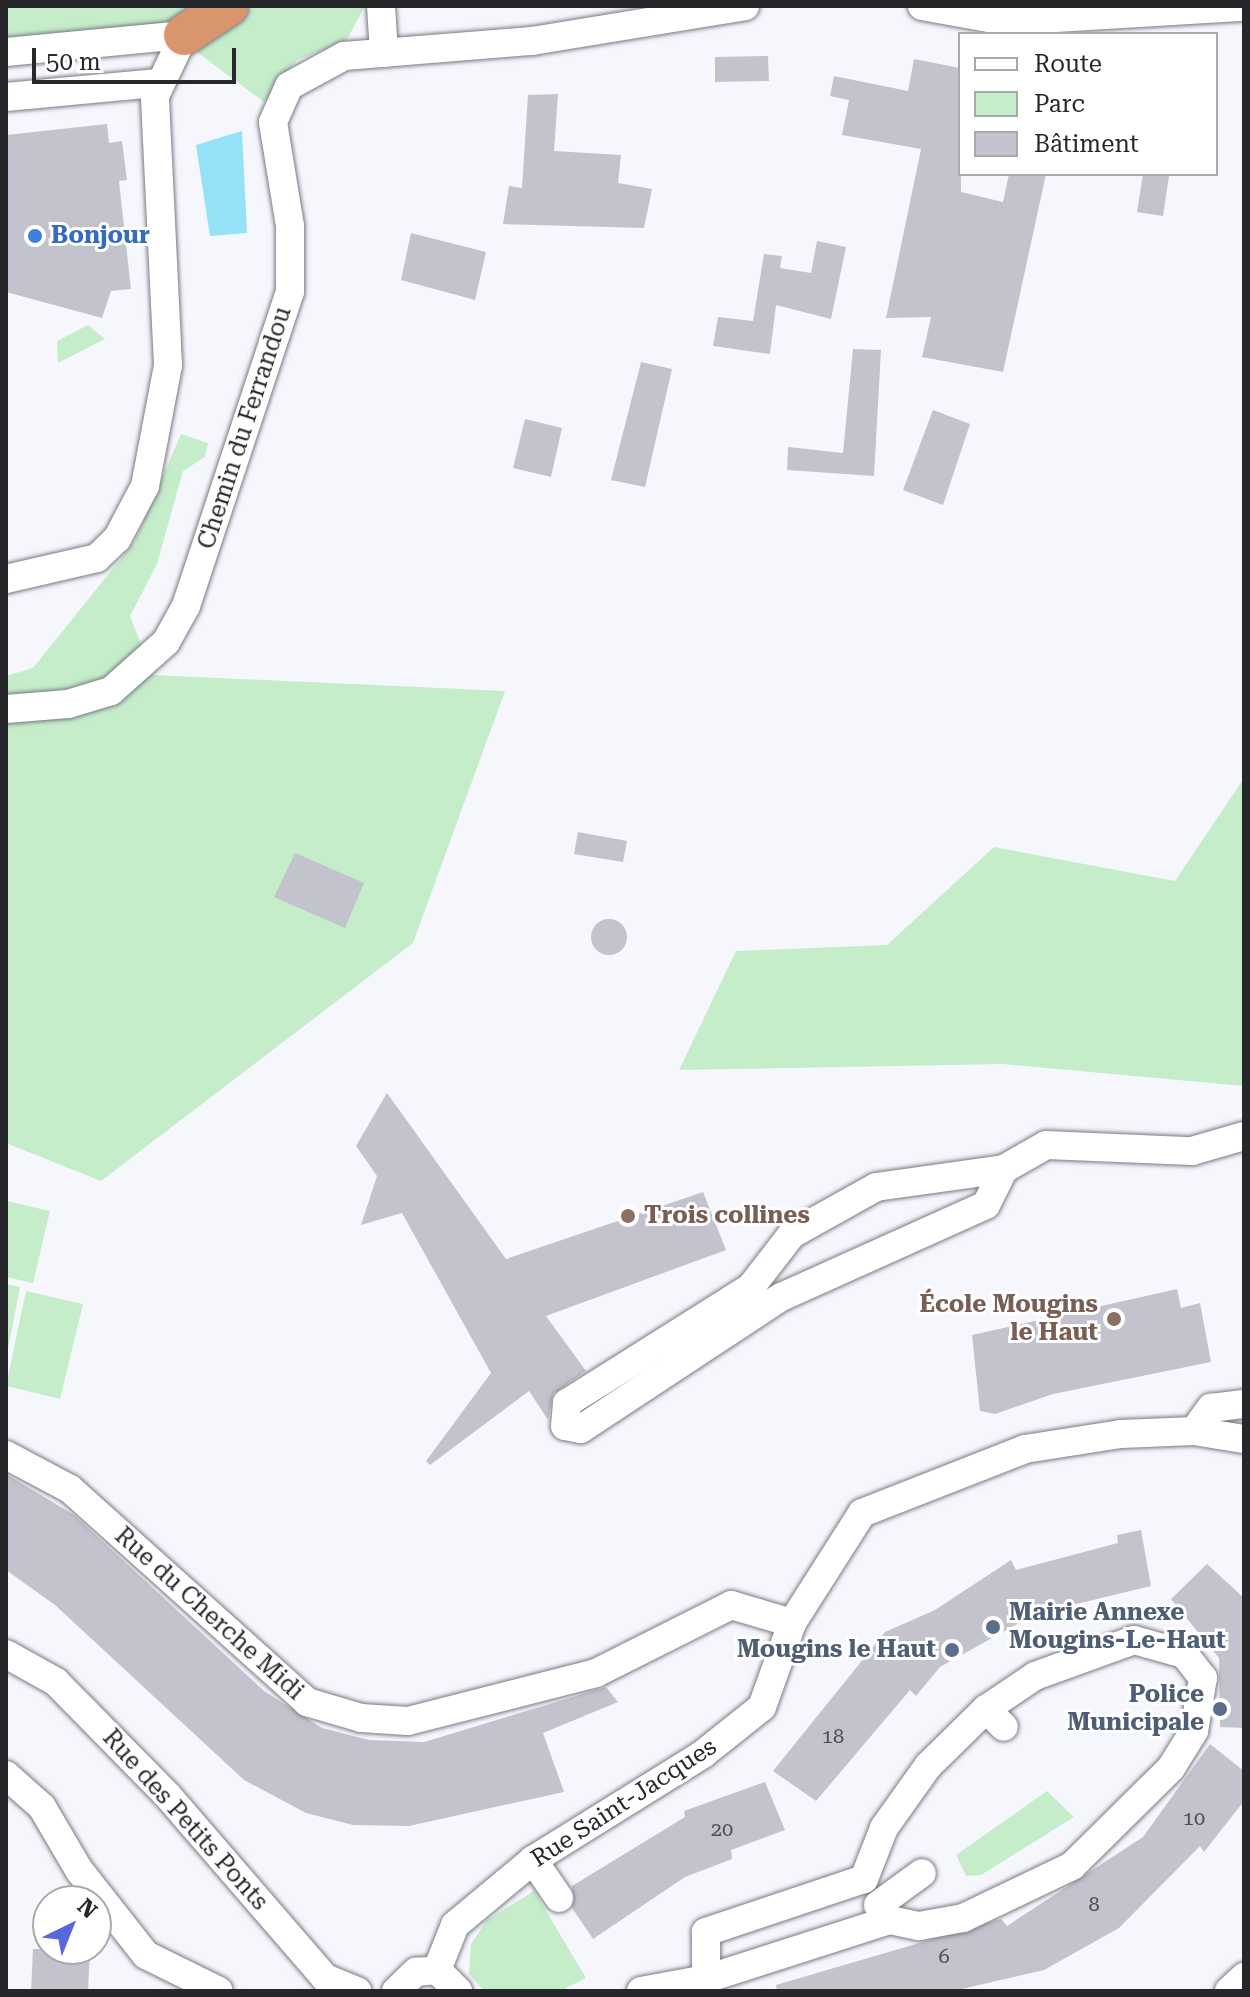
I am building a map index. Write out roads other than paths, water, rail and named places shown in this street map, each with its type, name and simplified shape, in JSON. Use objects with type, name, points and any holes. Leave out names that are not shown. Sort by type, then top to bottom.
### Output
[{"type":"highway","points":[[184,35],[228,6]]},
{"type":"street","points":[[381,6],[384,53]]},
{"type":"street","name":"Chemin du Ferrandou","points":[[6,709],[68,704],[111,691],[176,628],[290,292],[276,111],[289,86],[327,60],[532,41],[745,6]]},
{"type":"street","points":[[922,6],[1005,21],[1244,7]]},
{"type":"street","points":[[6,52],[184,35]]},
{"type":"street","points":[[6,579],[97,558],[117,539],[145,486],[168,365],[158,83],[184,35]]},
{"type":"street","points":[[6,97],[158,83]]},
{"type":"street","points":[[1004,1169],[986,1205],[781,1297],[581,1429],[565,1426],[567,1403],[751,1287],[792,1234],[876,1187],[1004,1169],[1046,1145],[1192,1151],[1244,1136]]},
{"type":"street","points":[[1194,1431],[1211,1408],[1244,1404]]},
{"type":"street","name":"Rue Saint-Jacques","points":[[437,1970],[455,1925],[533,1860],[703,1754],[762,1707],[792,1623],[862,1513],[1025,1449],[1194,1431],[1244,1439]]},
{"type":"street","name":"Rue du Cherche Midi","points":[[6,1455],[70,1489],[307,1702],[361,1718],[408,1721],[596,1673],[731,1605],[792,1623]]},
{"type":"street","points":[[1134,1640],[1184,1654],[1203,1678],[1194,1731],[1171,1768],[1104,1824],[1072,1866],[963,1918],[919,1926],[884,1912],[864,1879],[884,1828],[928,1766],[995,1718],[1035,1676],[1134,1640]]},
{"type":"street","name":"Rue des Petits Ponts","points":[[6,1654],[56,1682],[168,1796],[325,1978],[358,1991]]},
{"type":"street","points":[[6,1775],[42,1807],[79,1870],[146,1955],[219,1991]]},
{"type":"street","points":[[533,1860],[559,1898]]},
{"type":"street","points":[[641,1991],[706,1979],[884,1912],[922,1873]]},
{"type":"street","points":[[706,1979],[706,1932],[864,1879]]},
{"type":"street","points":[[396,1991],[416,1972],[437,1970],[458,1991]]},
{"type":"street","points":[[1229,1991],[1244,1977]]},
{"type":"water","points":[[242,131],[247,233],[210,236],[196,145]]},
{"type":"place","name":"Bonjour","points":[[35,236]]},
{"type":"place","name":"Trois collines","points":[[628,1216]]},
{"type":"place","name":"École Mougins le Haut","points":[[1114,1319]]},
{"type":"place","name":"Mairie Annexe Mougins-Le-Haut","points":[[993,1627]]},
{"type":"place","name":"Mougins le Haut","points":[[952,1650]]},
{"type":"place","name":"Police Municipale","points":[[1220,1709]]}]
